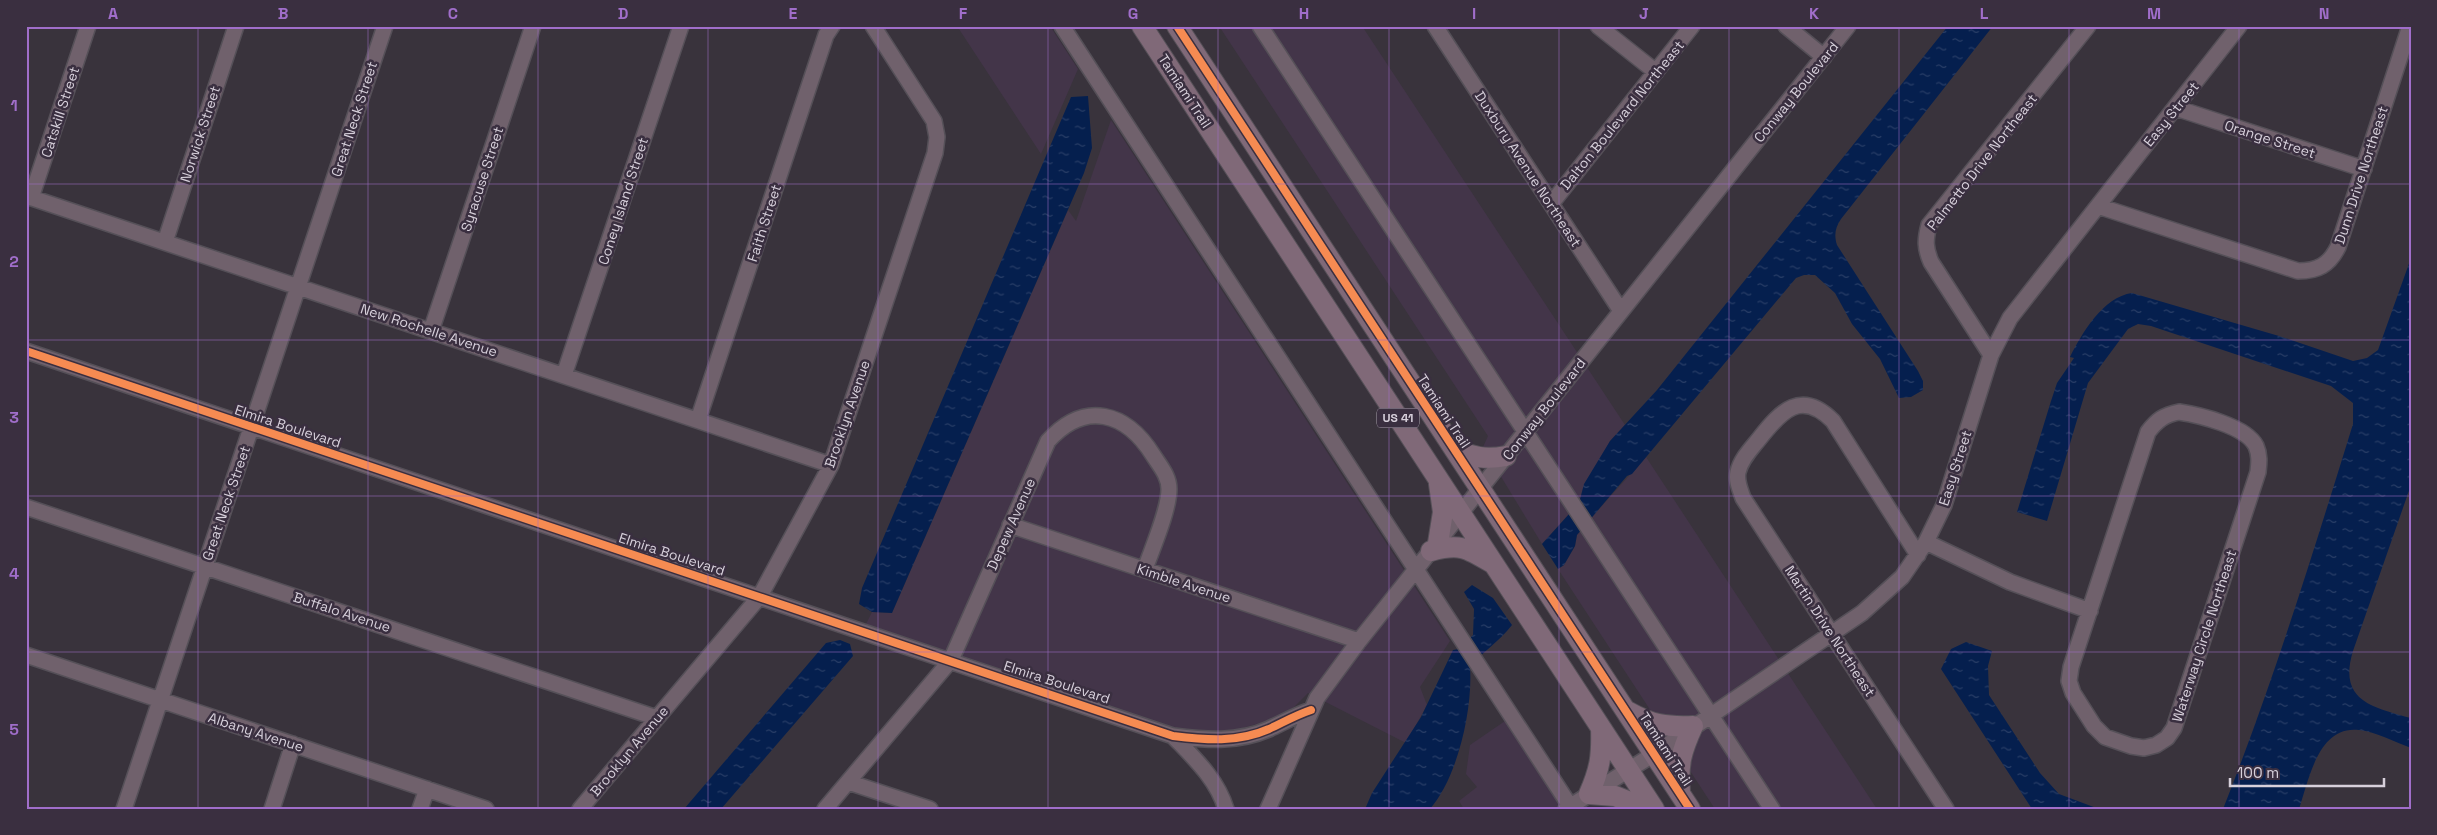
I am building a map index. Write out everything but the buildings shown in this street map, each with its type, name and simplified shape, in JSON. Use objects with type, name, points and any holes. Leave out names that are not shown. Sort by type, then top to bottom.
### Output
[{"type":"main road","name":"Tamiami Trail","points":[[1142,26],[1654,809]]},
{"type":"main road","name":"Tamiami Trail","points":[[1178,26],[1685,802]]},
{"type":"main road","points":[[1454,449],[1475,458],[1488,460],[1506,456]]},
{"type":"main road","points":[[1438,479],[1443,512],[1434,547],[1460,547],[1494,564]]},
{"type":"main road","points":[[1625,710],[1645,721],[1665,727],[1693,726],[1683,748],[1678,766],[1685,802]]},
{"type":"main road","points":[[1600,726],[1602,754],[1599,772],[1589,794],[1615,796],[1647,809]]},
{"type":"street","name":"Catskill Street","points":[[29,197],[88,26]]},
{"type":"street","name":"Norwick Street","points":[[164,242],[236,26]]},
{"type":"street","name":"Great Neck Street","points":[[124,809],[385,26]]},
{"type":"street","name":"Syracuse Street","points":[[431,331],[533,26]]},
{"type":"street","name":"Coney Island Street","points":[[564,376],[681,26]]},
{"type":"street","name":"Faith Street","points":[[698,420],[826,35],[832,26]]},
{"type":"street","name":"Brooklyn Avenue","points":[[580,809],[760,596],[831,465],[935,153],[937,137],[934,121],[873,26]]},
{"type":"street","points":[[1062,26],[1464,641],[1570,808]]},
{"type":"street","points":[[1260,26],[1772,809]]},
{"type":"street","name":"Duxbury Avenue Northeast","points":[[1435,26],[1621,311]]},
{"type":"street","points":[[1598,26],[1656,72]]},
{"type":"street","name":"Dalton Boulevard Northeast","points":[[1551,204],[1692,26]]},
{"type":"street","points":[[1786,26],[1824,57]]},
{"type":"street","name":"Conway Boulevard","points":[[1268,809],[1316,698],[1416,569],[1462,514],[1848,26]]},
{"type":"street","name":"Palmetto Drive Northeast","points":[[1991,355],[1930,262],[1926,250],[1925,237],[1930,225],[2088,26]]},
{"type":"street","name":"Easy Street","points":[[1570,808],[1832,634],[1872,606],[1902,577],[1922,549],[1944,505],[1991,355],[2017,307],[2239,26]]},
{"type":"street","name":"Dunn Drive Northeast","points":[[2098,206],[2298,271],[2311,271],[2323,267],[2332,258],[2338,247],[2410,26]]},
{"type":"street","name":"Orange Street","points":[[2176,108],[2364,169]]},
{"type":"street","name":"New Rochelle Avenue","points":[[29,197],[831,465]]},
{"type":"street","name":"Elmira Boulevard","points":[[26,352],[760,596],[1173,736],[1213,741],[1241,738],[1268,729],[1293,716],[1311,710]]},
{"type":"street","name":"Martin Drive Northeast","points":[[1922,549],[1833,421],[1822,410],[1810,405],[1797,405],[1785,410],[1776,418],[1742,461],[1738,473],[1738,486],[1743,498],[1946,809]]},
{"type":"street","name":"Waterway Circle Northeast","points":[[2179,412],[2236,428],[2247,434],[2255,444],[2259,456],[2258,472],[2174,728],[2166,738],[2156,745],[2144,748],[2131,746],[2105,737],[2094,726],[2073,693],[2070,681],[2071,667],[2090,611],[2148,432],[2156,422],[2166,415],[2179,412]]},
{"type":"street","name":"Depew Avenue","points":[[825,809],[951,660],[1048,440],[1059,429],[1073,420],[1088,416],[1105,416],[1120,421],[1134,430],[1145,442],[1166,476],[1169,488],[1168,501],[1145,569]]},
{"type":"street","name":"Buffalo Avenue","points":[[26,507],[657,718]]},
{"type":"street","name":"Kimble Avenue","points":[[1010,524],[1359,641]]},
{"type":"street","points":[[1922,549],[2090,611]]},
{"type":"street","name":"Albany Avenue","points":[[26,656],[486,809]]},
{"type":"street","name":"Elmira Boulevard","points":[[1173,736],[1205,770],[1220,793],[1226,809]]},
{"type":"street","points":[[272,809],[293,744]]},
{"type":"street","points":[[848,782],[930,809]]},
{"type":"street","points":[[420,809],[426,789]]},
{"type":"shaded area","points":[[957,26],[1050,26],[1078,69],[1041,154]]},
{"type":"shaded area","points":[[1219,26],[1362,26],[1625,425],[1610,441],[1579,503],[1542,544],[1483,447],[1488,436]]},
{"type":"shaded area","points":[[1111,120],[1450,641],[1420,687],[1427,705],[1406,743],[1308,693],[1294,707],[1267,721],[1229,732],[1191,732],[1156,724],[865,626],[872,612],[892,613],[1068,210],[1076,221]]},
{"type":"shaded area","points":[[1646,457],[1877,809],[1715,809],[1558,569],[1564,565],[1575,546],[1577,535]]},
{"type":"shaded area","points":[[1505,721],[1562,809],[1464,809],[1459,801],[1477,787],[1466,774],[1470,745]]},
{"type":"water","points":[[1948,26],[1993,26],[1841,219],[1835,235],[1837,245],[1918,371],[1923,381],[1923,390],[1911,397],[1899,398],[1880,359],[1852,324],[1835,293],[1815,275],[1804,275],[1796,278],[1632,474],[1627,476],[1577,535],[1575,546],[1564,565],[1558,569],[1542,544],[1579,503],[1584,484],[1610,441],[1657,390]]},
{"type":"water","points":[[1088,96],[1092,148],[1084,173],[892,613],[872,612],[859,604],[862,588],[1071,97]]},
{"type":"water","points":[[2411,258],[2411,485],[2353,651],[2350,681],[2354,691],[2361,699],[2383,710],[2411,718],[2411,748],[2372,733],[2359,730],[2345,731],[2334,736],[2317,757],[2299,809],[2223,809],[2276,666],[2353,424],[2353,403],[2331,386],[2151,326],[2138,324],[2128,329],[2088,383],[2047,521],[2017,512],[2057,383],[2074,358],[2070,357],[2087,327],[2112,301],[2132,293],[2279,336],[2353,361],[2367,358],[2378,350]]},
{"type":"water","points":[[1472,585],[1493,598],[1512,625],[1470,667],[1469,702],[1466,722],[1456,761],[1448,779],[1430,809],[1365,809],[1372,793],[1421,717],[1453,650],[1459,649],[1473,635],[1474,609],[1464,592]]},
{"type":"water","points":[[840,640],[850,644],[853,656],[721,809],[684,809],[826,643]]},
{"type":"water","points":[[1966,642],[1992,651],[1988,666],[1989,695],[2040,773],[2059,794],[2099,809],[2032,809],[1941,669],[1951,649]]},
{"type":"cycle path","points":[[1177,26],[1690,809]]},
{"type":"cycle path","points":[[26,351],[1173,736],[1197,739],[1245,737],[1269,729],[1311,710]]}]
